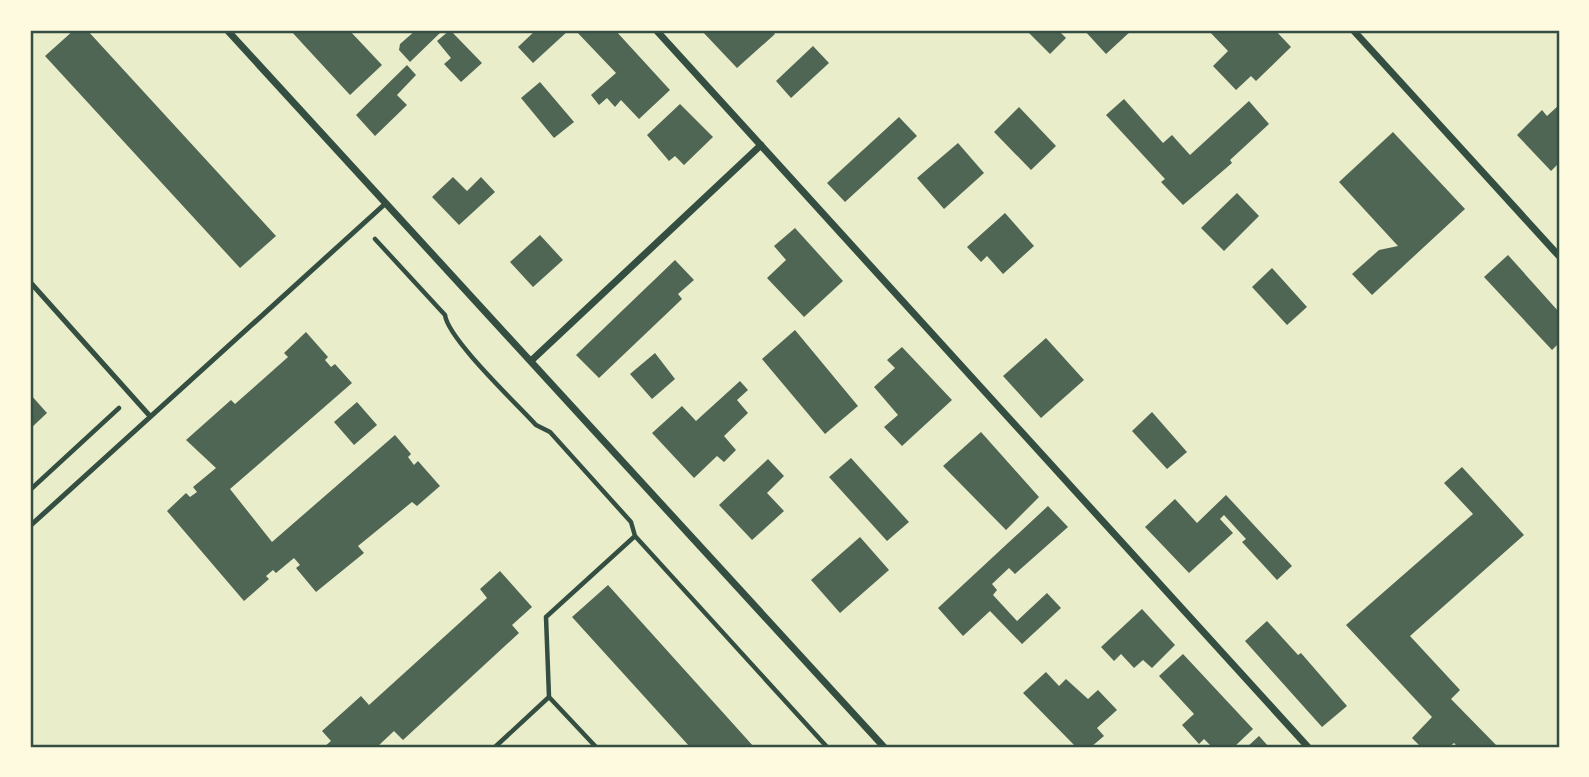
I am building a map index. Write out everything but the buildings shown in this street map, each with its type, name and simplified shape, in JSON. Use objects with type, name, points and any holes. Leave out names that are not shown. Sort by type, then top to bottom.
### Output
[{"type":"street","points":[[227,30],[884,747]]},
{"type":"street","points":[[656,30],[1308,747]]},
{"type":"street","points":[[1353,30],[1559,256]]},
{"type":"street","points":[[532,360],[761,145]]},
{"type":"lane","points":[[30,526],[149,415],[386,203]]},
{"type":"lane","points":[[30,282],[149,415]]},
{"type":"path","points":[[362,224],[445,315],[446,325],[467,350],[536,425],[550,432],[631,522],[635,536],[827,747]]},
{"type":"path","points":[[30,490],[132,397]]},
{"type":"path","points":[[596,747],[549,697],[545,617],[635,536]]},
{"type":"path","points":[[495,747],[549,697]]}]
